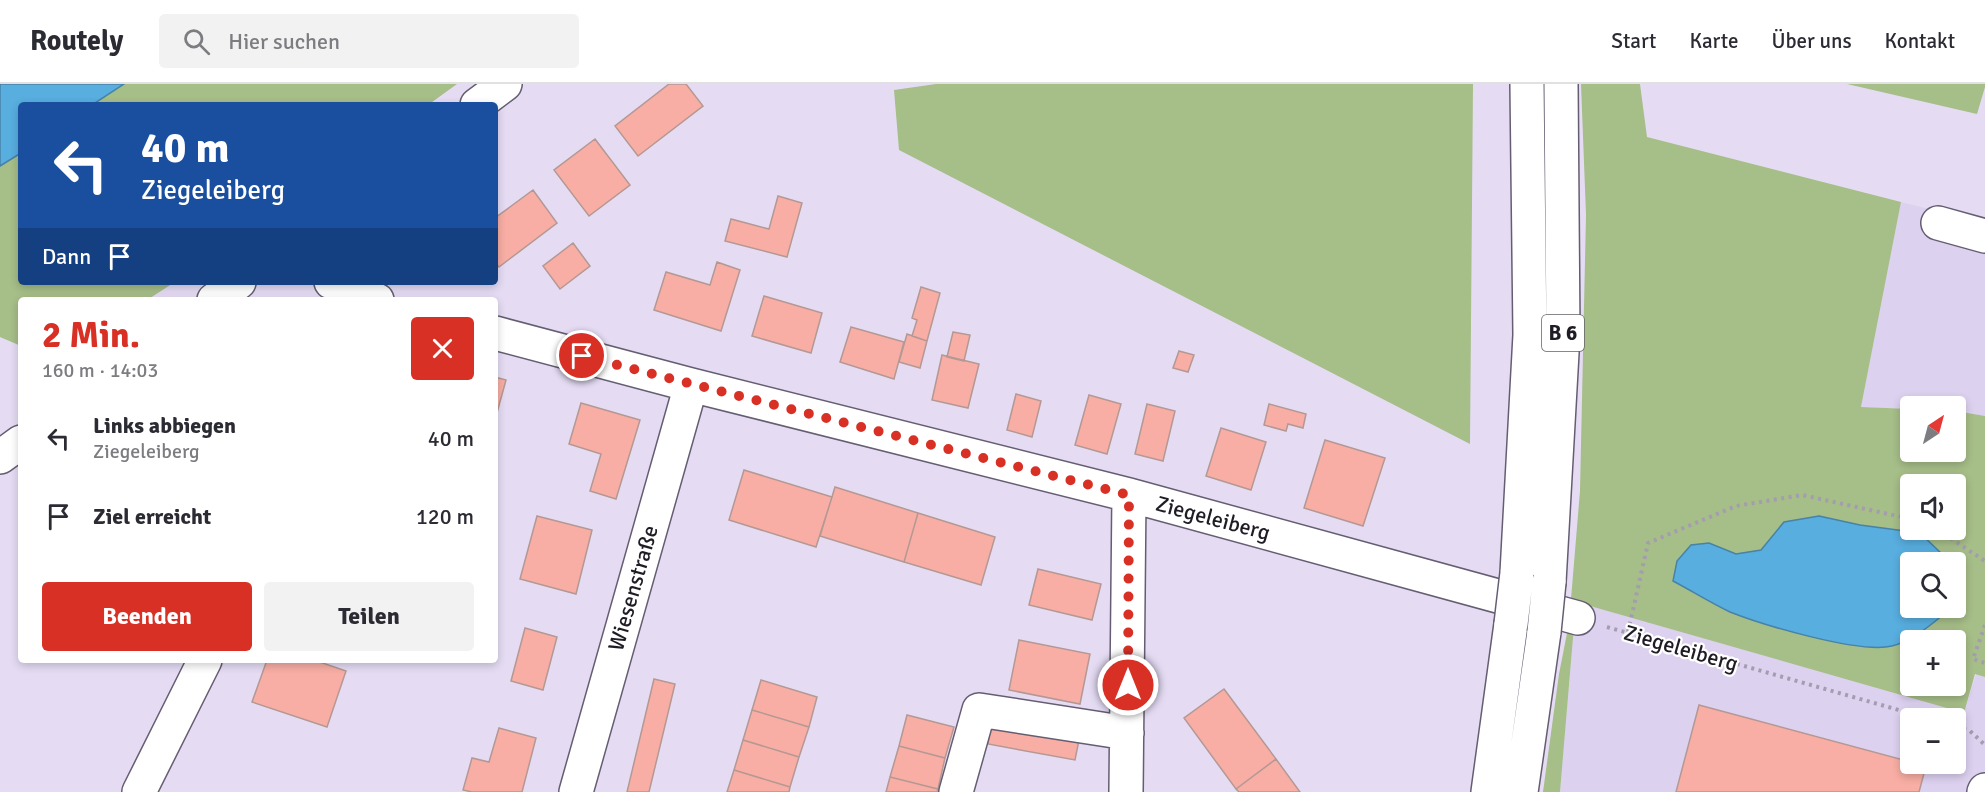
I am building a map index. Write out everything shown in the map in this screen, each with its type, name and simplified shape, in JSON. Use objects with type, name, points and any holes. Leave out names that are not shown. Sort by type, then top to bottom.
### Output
[{"type":"main road","points":[[481,102],[506,84]]},
{"type":"main road","name":"B 6","points":[[1488,792],[1516,573],[1530,335],[1527,84]]},
{"type":"main road","name":"B 6","points":[[1521,792],[1549,582],[1563,335],[1561,84]]},
{"type":"main road","points":[[1938,224],[1985,236]]},
{"type":"main road","points":[[218,297],[234,285]]},
{"type":"main road","points":[[339,285],[369,297]]},
{"type":"main road","name":"Ziegeleiberg","points":[[498,334],[691,385],[1129,495],[1578,618]]},
{"type":"main road","name":"Wiesenstraße","points":[[576,792],[691,385]]},
{"type":"main road","points":[[0,457],[18,444]]},
{"type":"main road","points":[[1126,792],[1129,495]]},
{"type":"main road","points":[[139,792],[204,663]]},
{"type":"main road","points":[[956,792],[979,710],[1128,733]]},
{"type":"path","points":[[1628,632],[1648,543],[1736,506],[1802,495],[1900,517]]},
{"type":"path","points":[[1953,540],[1985,561]]},
{"type":"path","name":"Ziegeleiberg","points":[[1578,618],[1900,710]]},
{"type":"path","points":[[1985,625],[1973,659],[1985,663]]},
{"type":"path","points":[[1966,729],[1985,745]]},
{"type":"shaded area","points":[[1901,202],[1985,223],[1985,416],[1966,413],[1966,396],[1900,396],[1900,409],[1861,407]]},
{"type":"shaded area","points":[[1576,602],[1947,708],[1900,708],[1900,774],[1966,774],[1966,708],[1976,674],[1985,677],[1985,792],[1560,792]]},
{"type":"green space","points":[[124,84],[457,84],[432,102],[97,102]]},
{"type":"green space","points":[[936,84],[1473,84],[1470,444],[899,150],[894,90]]},
{"type":"green space","points":[[1581,84],[1640,84],[1647,137],[1901,202],[1861,407],[1900,409],[1900,462],[1966,462],[1966,413],[1985,416],[1985,677],[1975,674],[1965,708],[1947,708],[1905,696],[1966,696],[1966,630],[1900,630],[1900,695],[1576,602],[1560,792],[1543,792],[1559,674],[1569,623],[1580,491],[1586,215]]},
{"type":"green space","points":[[1847,84],[1985,84],[1985,87],[1977,114]]},
{"type":"green space","points":[[18,155],[18,285],[170,285],[152,297],[18,297],[18,345],[0,337],[0,166]]},
{"type":"water","points":[[0,84],[124,84],[97,102],[18,102],[18,155],[0,166]]},
{"type":"water","points":[[1819,516],[1900,530],[1900,540],[1927,540],[1940,552],[1900,552],[1900,618],[1939,618],[1924,630],[1900,630],[1900,644],[1877,647],[1858,646],[1811,637],[1745,618],[1673,581],[1677,561],[1691,545],[1709,543],[1736,554],[1761,550],[1784,522]]},
{"type":"building","points":[[669,84],[686,84],[703,106],[638,156],[615,126]]},
{"type":"building","points":[[595,139],[630,185],[589,216],[554,170]]},
{"type":"building","points":[[533,190],[557,223],[499,267],[498,216]]},
{"type":"building","points":[[778,196],[802,203],[787,257],[725,241],[731,219],[769,229]]},
{"type":"building","points":[[573,243],[590,266],[560,289],[543,266]]},
{"type":"building","points":[[717,262],[740,270],[721,331],[654,310],[666,272],[710,285]]},
{"type":"building","points":[[921,287],[940,293],[927,341],[912,336],[917,320],[912,318]]},
{"type":"building","points":[[764,296],[822,313],[811,353],[752,336]]},
{"type":"building","points":[[851,327],[904,342],[894,379],[840,362]]},
{"type":"building","points":[[953,332],[970,335],[964,361],[947,357]]},
{"type":"building","points":[[907,334],[927,341],[920,368],[899,362]]},
{"type":"building","points":[[1179,351],[1194,355],[1188,372],[1173,368]]},
{"type":"building","points":[[942,355],[979,364],[968,408],[932,400]]},
{"type":"building","points":[[498,378],[506,380],[498,409]]},
{"type":"building","points":[[1016,394],[1041,401],[1032,437],[1007,430]]},
{"type":"building","points":[[1089,395],[1121,404],[1107,454],[1075,445]]},
{"type":"building","points":[[581,403],[640,420],[616,499],[590,491],[601,454],[569,444]]},
{"type":"building","points":[[1147,404],[1175,411],[1163,461],[1135,454]]},
{"type":"building","points":[[1269,404],[1306,414],[1303,428],[1288,424],[1286,431],[1264,425]]},
{"type":"building","points":[[1221,428],[1266,442],[1251,490],[1206,476]]},
{"type":"building","points":[[1325,440],[1385,458],[1363,526],[1304,508]]},
{"type":"building","points":[[744,470],[832,497],[816,547],[729,520]]},
{"type":"building","points":[[835,487],[918,513],[904,562],[820,536]]},
{"type":"building","points":[[918,513],[995,537],[981,585],[904,562]]},
{"type":"building","points":[[537,516],[592,530],[576,594],[520,579]]},
{"type":"building","points":[[1038,569],[1101,584],[1092,620],[1029,605]]},
{"type":"building","points":[[525,628],[557,637],[543,690],[511,681]]},
{"type":"building","points":[[1019,640],[1090,654],[1080,704],[1009,690]]},
{"type":"building","points":[[266,663],[323,663],[346,671],[327,727],[252,702]]},
{"type":"building","points":[[654,679],[675,684],[649,792],[627,792]]},
{"type":"building","points":[[761,680],[817,697],[809,727],[752,710]]},
{"type":"building","points":[[1224,689],[1276,759],[1236,789],[1184,718]]},
{"type":"building","points":[[1699,705],[1900,759],[1900,774],[1924,774],[1919,792],[1676,792]]},
{"type":"building","points":[[752,710],[809,727],[799,757],[743,740]]},
{"type":"building","points":[[907,715],[954,727],[945,758],[899,746]]},
{"type":"building","points":[[992,718],[1080,735],[1075,760],[988,744]]},
{"type":"building","points":[[499,728],[536,738],[522,792],[463,790],[472,758],[489,762]]},
{"type":"building","points":[[743,740],[799,757],[790,787],[734,770]]},
{"type":"building","points":[[899,746],[945,758],[938,789],[890,777]]},
{"type":"building","points":[[1276,759],[1300,792],[1239,792],[1236,789]]},
{"type":"building","points":[[734,770],[790,787],[789,792],[727,792]]},
{"type":"building","points":[[890,777],[938,789],[937,792],[886,792]]},
{"type":"route","points":[[582,356],[1129,495],[1128,685]]}]
